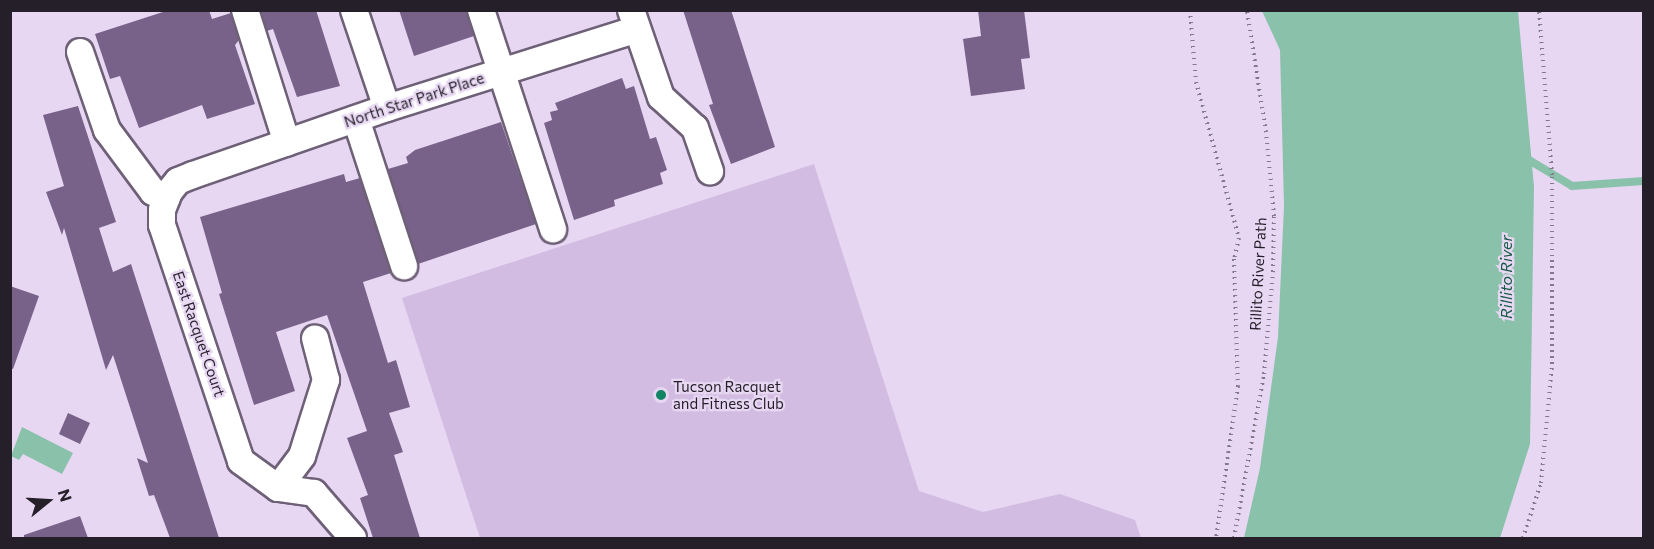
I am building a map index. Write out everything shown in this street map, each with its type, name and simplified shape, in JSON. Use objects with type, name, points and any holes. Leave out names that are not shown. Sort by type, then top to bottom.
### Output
[{"type":"street","points":[[245,10],[287,143]]},
{"type":"street","points":[[354,10],[387,108]]},
{"type":"street","points":[[481,10],[553,229]]},
{"type":"street","name":"North Star Park Place","points":[[160,195],[178,181],[193,175],[501,71],[634,20],[661,97],[694,128],[711,171]]},
{"type":"street","points":[[80,52],[107,130],[160,195]]},
{"type":"street","points":[[356,119],[404,266]]},
{"type":"street","name":"East Racquet Court","points":[[160,195],[162,225],[242,461],[278,488]]},
{"type":"street","points":[[315,339],[326,380],[302,456],[278,488],[314,493],[353,538]]},
{"type":"path","points":[[1190,10],[1196,82],[1239,238],[1234,259],[1238,386],[1216,538]]},
{"type":"path","name":"Rillito River Path","points":[[1234,538],[1264,374],[1273,272],[1274,216],[1267,142],[1247,10]]},
{"type":"path","points":[[1523,538],[1541,483],[1552,364],[1551,175],[1539,10]]},
{"type":"shaded area","name":"Tucson Racquet and Fitness Club","points":[[814,164],[919,491],[983,512],[1060,494],[1135,520],[1141,538],[480,538],[402,298]]},
{"type":"water","name":"Rillito River","points":[[1262,11],[1518,11],[1534,187],[1530,444],[1500,538],[1244,538],[1260,468],[1278,337],[1284,206],[1280,50]]},
{"type":"water","points":[[22,427],[73,453],[62,474],[23,454],[19,460],[11,456]]},
{"type":"building","points":[[169,10],[209,10],[212,19],[231,13],[239,40],[235,45],[255,104],[207,119],[202,105],[139,128],[120,76],[110,79],[95,34]]},
{"type":"building","points":[[261,10],[316,10],[340,86],[297,97],[273,29],[267,31]]},
{"type":"building","points":[[399,10],[466,10],[474,36],[414,56]]},
{"type":"building","points":[[683,10],[731,10],[775,147],[731,164],[709,105],[713,104]]},
{"type":"building","points":[[978,10],[1024,10],[1030,58],[1021,59],[1025,89],[971,96],[963,39],[981,36]]},
{"type":"building","points":[[622,78],[626,89],[634,86],[650,139],[656,137],[667,170],[660,173],[663,184],[614,200],[615,206],[574,220],[544,123],[552,120],[550,112],[558,110],[555,103]]},
{"type":"building","points":[[78,106],[116,222],[99,228],[113,272],[131,264],[219,538],[170,538],[154,495],[149,496],[137,458],[148,463],[113,355],[106,370],[64,228],[62,235],[46,192],[64,186],[43,115]]},
{"type":"building","points":[[501,122],[536,224],[418,264],[388,169],[408,163],[406,157],[415,150]]},
{"type":"building","points":[[344,174],[346,182],[360,178],[391,273],[363,282],[388,363],[396,360],[410,407],[389,413],[403,452],[394,455],[420,538],[373,538],[360,498],[368,495],[347,438],[367,431],[327,315],[276,332],[295,391],[254,405],[219,294],[222,293],[200,217]]},
{"type":"building","points":[[10,286],[39,296],[13,369],[10,368]]},
{"type":"building","points":[[68,413],[90,423],[80,444],[59,434]]},
{"type":"building","points":[[80,516],[88,538],[24,538],[24,535]]},
{"type":"waterway","points":[[1524,157],[1572,186],[1644,181]]},
{"type":"place","name":"Tucson Racquet and Fitness Club","points":[[661,395]]}]
